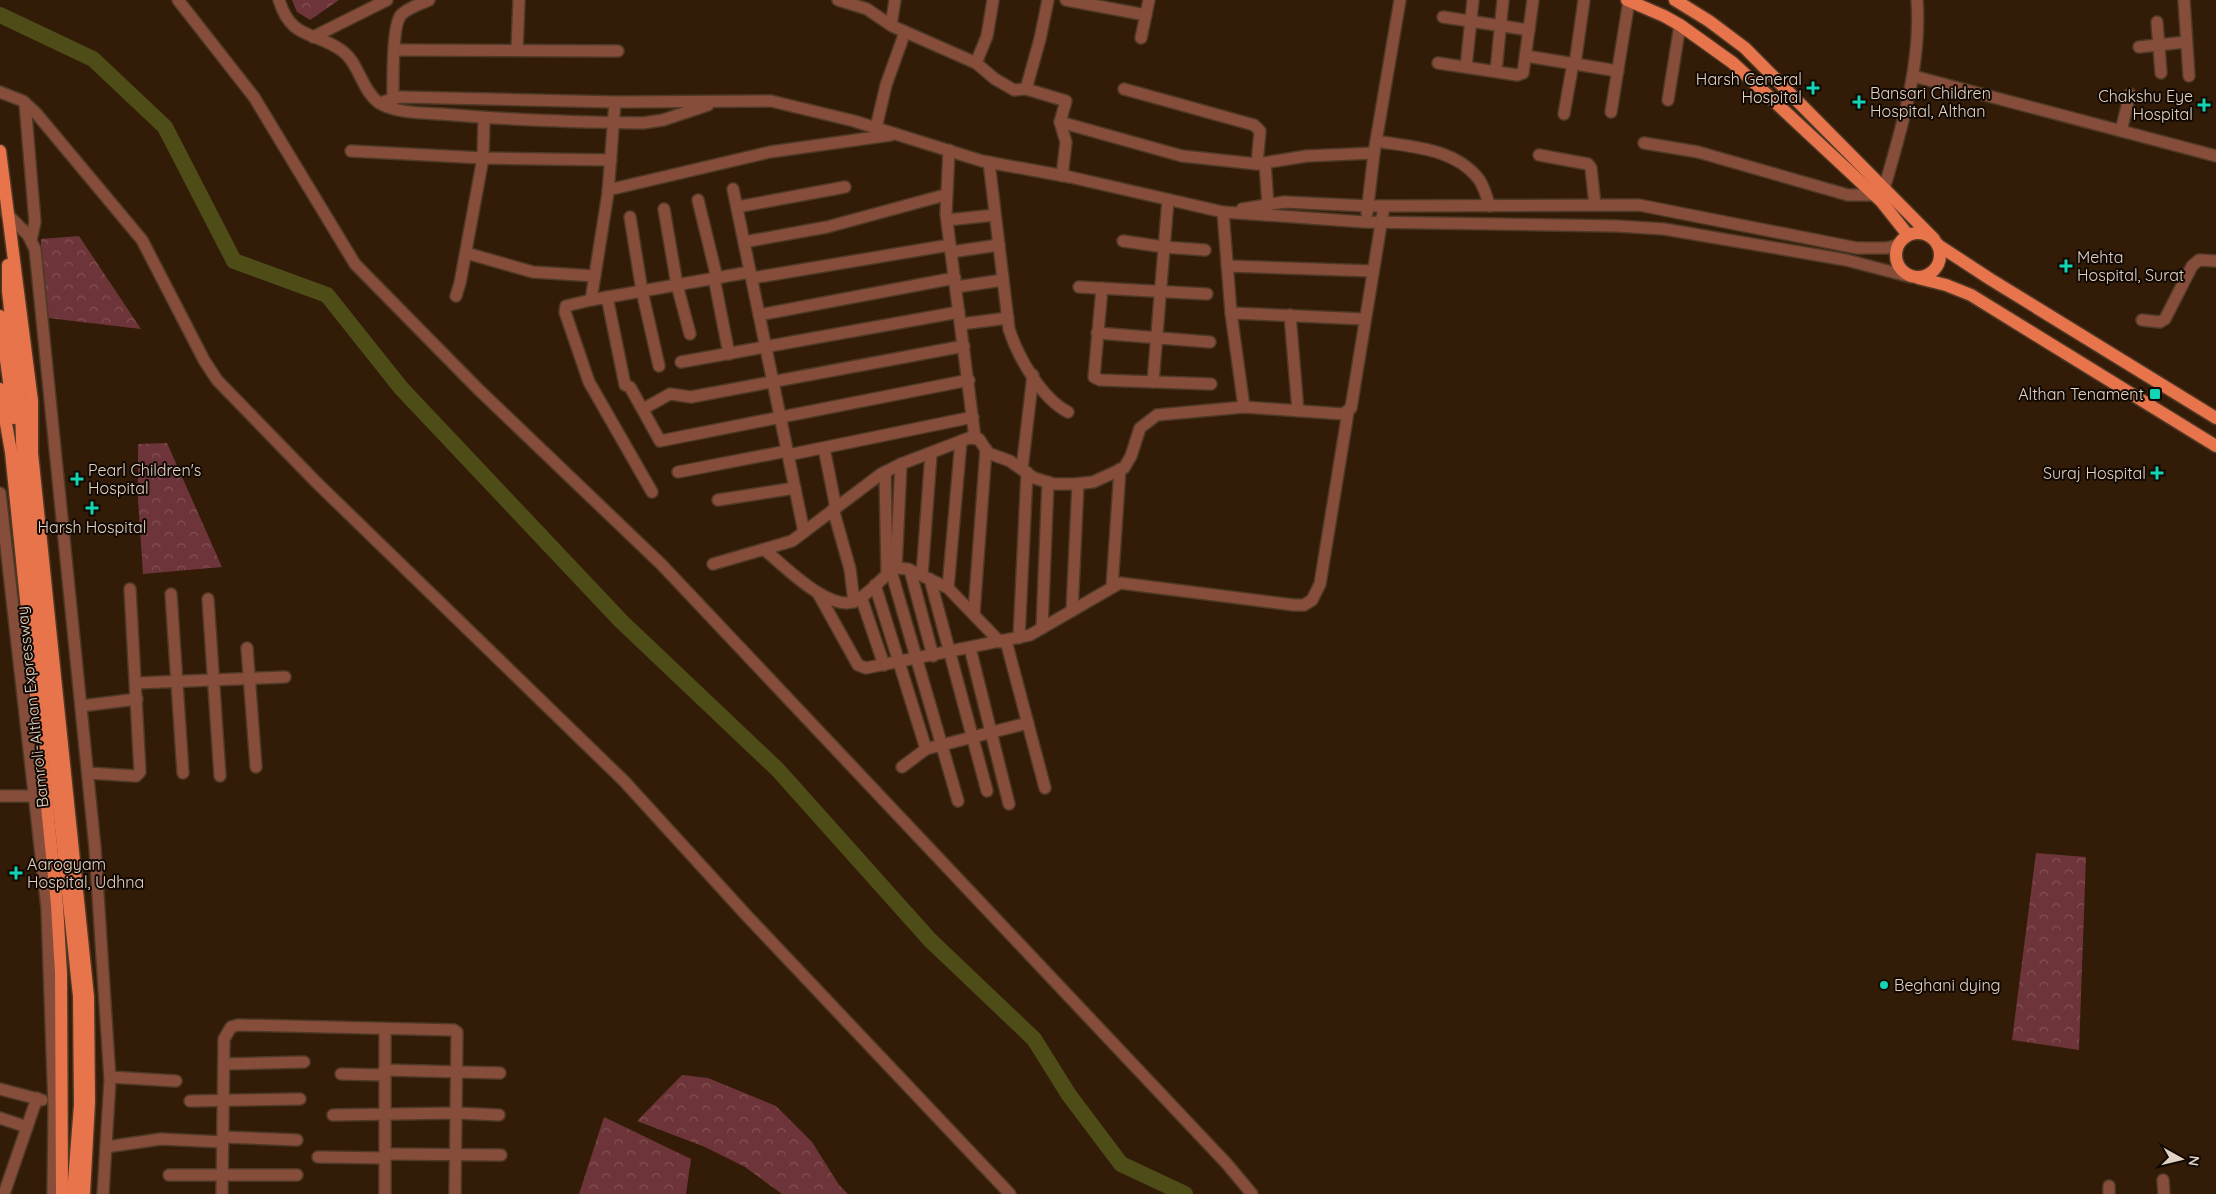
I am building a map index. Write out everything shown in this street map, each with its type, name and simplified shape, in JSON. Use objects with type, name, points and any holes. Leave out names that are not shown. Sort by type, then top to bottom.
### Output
[{"type":"main road","points":[[1675,0],[1709,21],[1745,48],[1880,194],[1908,235]]},
{"type":"main road","points":[[1635,1],[1680,25],[1734,63],[1936,242],[1940,259],[1938,267],[1933,273],[1914,277]]},
{"type":"main road","points":[[0,151],[5,212],[8,292],[21,408],[23,470]]},
{"type":"main road","points":[[5,212],[32,401],[32,453],[88,997],[89,1102],[84,1194]]},
{"type":"main road","points":[[2216,418],[1990,279],[1922,233],[1908,235],[1898,245],[1896,260],[1899,267],[1914,277],[1946,285],[1970,295],[2216,446]]},
{"type":"main road","points":[[0,316],[23,470]]},
{"type":"main road","points":[[0,389],[11,452],[57,904],[61,974],[62,1194]]},
{"type":"main road","name":"Bamroli-Althan Expressway","points":[[23,470],[72,942],[69,996],[69,1106],[63,1162]]},
{"type":"main road","points":[[63,1162],[73,1194]]},
{"type":"street","points":[[178,0],[254,97],[355,264],[486,396],[662,565],[1222,1159],[1252,1194]]},
{"type":"street","points":[[279,0],[290,22],[300,32],[312,38],[333,44],[344,51],[378,103],[405,112],[484,118],[614,123],[653,122],[719,102]]},
{"type":"street","points":[[312,38],[387,0]]},
{"type":"street","points":[[393,98],[394,50],[400,16],[429,0]]},
{"type":"street","points":[[517,50],[519,0]]},
{"type":"street","points":[[838,0],[868,8],[890,25],[976,63],[995,79],[1014,90],[1026,89],[1066,101],[1060,122],[1066,142],[1062,176]]},
{"type":"street","points":[[890,25],[895,0]]},
{"type":"street","points":[[976,63],[986,36],[993,0]]},
{"type":"street","points":[[1026,89],[1040,39],[1048,0]]},
{"type":"street","points":[[1066,0],[1127,6],[1146,15]]},
{"type":"street","points":[[1141,38],[1149,0]]},
{"type":"street","points":[[1365,222],[1374,153],[1400,0]]},
{"type":"street","points":[[1466,67],[1473,0]]},
{"type":"street","points":[[1496,71],[1502,26],[1503,0]]},
{"type":"street","points":[[1438,63],[1520,74],[1525,69],[1533,0]]},
{"type":"street","points":[[1564,114],[1584,0]]},
{"type":"street","points":[[1644,143],[1698,152],[1848,195],[1880,194],[1913,76],[1919,22],[1917,0]]},
{"type":"street","points":[[2184,0],[2189,76]]},
{"type":"street","points":[[1611,112],[1618,71],[1635,1]]},
{"type":"street","points":[[1443,18],[1529,30]]},
{"type":"street","points":[[2157,22],[2161,73]]},
{"type":"street","points":[[1668,100],[1680,25]]},
{"type":"street","points":[[876,128],[886,84],[905,32]]},
{"type":"street","points":[[2139,47],[2186,42]]},
{"type":"street","points":[[394,50],[618,51]]},
{"type":"street","points":[[1526,56],[1618,71]]},
{"type":"street","points":[[1913,76],[2216,156]]},
{"type":"street","points":[[1124,88],[1254,124],[1260,131],[1261,163],[1268,205]]},
{"type":"street","points":[[0,92],[25,103],[36,113],[142,240],[216,380],[331,496],[624,781],[748,916],[1010,1194]]},
{"type":"street","points":[[2121,131],[2130,94]]},
{"type":"street","points":[[378,103],[393,98],[616,102],[771,101],[876,128],[989,162],[1062,176],[1223,212],[1381,223],[1608,226],[1664,229],[1846,260],[1914,277]]},
{"type":"street","points":[[591,300],[608,190],[616,102]]},
{"type":"street","points":[[25,103],[35,222],[31,240]]},
{"type":"street","points":[[456,296],[466,253],[483,158],[484,118]]},
{"type":"street","points":[[1060,122],[1182,156],[1261,163],[1307,156],[1374,153]]},
{"type":"street","points":[[608,190],[770,152],[895,134]]},
{"type":"street","points":[[1376,141],[1434,151],[1450,156],[1477,176],[1490,206]]},
{"type":"street","points":[[949,150],[945,196],[947,220],[975,438]]},
{"type":"street","points":[[351,151],[483,158],[610,160]]},
{"type":"street","points":[[1540,155],[1588,164],[1595,205]]},
{"type":"street","points":[[989,162],[1008,318],[1014,344],[1033,375],[1057,406],[1068,412]]},
{"type":"street","points":[[737,207],[845,187]]},
{"type":"street","points":[[733,189],[804,532]]},
{"type":"street","points":[[744,242],[827,227],[945,196]]},
{"type":"street","points":[[698,200],[716,278],[729,354]]},
{"type":"street","points":[[1153,382],[1168,200]]},
{"type":"street","points":[[1223,212],[1284,202],[1368,206],[1639,205],[1857,248],[1880,249],[1898,245]]},
{"type":"street","points":[[819,594],[860,667],[866,668],[1019,638],[1042,628],[1120,583],[1294,605],[1304,605],[1312,600],[1320,584],[1384,206]]},
{"type":"street","points":[[664,209],[677,285],[690,334]]},
{"type":"street","points":[[5,212],[31,240],[35,249],[96,848],[110,1077],[102,1194]]},
{"type":"street","points":[[1223,212],[1231,314],[1244,408]]},
{"type":"street","points":[[947,220],[995,215]]},
{"type":"street","points":[[630,217],[642,291],[659,366]]},
{"type":"street","points":[[1123,241],[1205,250]]},
{"type":"street","points":[[652,492],[589,382],[565,312],[566,306],[716,278],[950,248],[999,246]]},
{"type":"street","points":[[466,253],[532,272],[595,276]]},
{"type":"street","points":[[2142,320],[2160,322],[2165,319],[2192,266],[2199,260],[2216,261]]},
{"type":"street","points":[[1228,266],[1372,271]]},
{"type":"street","points":[[759,315],[955,282],[1003,280]]},
{"type":"street","points":[[1079,286],[1160,293],[1207,294]]},
{"type":"street","points":[[1102,288],[1094,377],[1100,380],[1211,384]]},
{"type":"street","points":[[607,297],[625,385],[630,387],[660,441],[686,434],[780,418],[969,380]]},
{"type":"street","points":[[1231,314],[1364,318]]},
{"type":"street","points":[[1290,315],[1298,411]]},
{"type":"street","points":[[681,362],[960,318],[1008,318]]},
{"type":"street","points":[[1097,333],[1210,342]]},
{"type":"street","points":[[643,409],[670,394],[691,397],[964,346]]},
{"type":"street","points":[[1019,638],[1024,471],[1033,375]]},
{"type":"street","points":[[713,564],[785,544],[885,472],[901,464],[975,438],[979,439],[988,453],[1010,461],[1024,471],[1048,482],[1054,484],[1078,484],[1093,482],[1124,468],[1131,456],[1140,428],[1158,415],[1244,408],[1343,414],[1348,412]]},
{"type":"street","points":[[678,472],[824,448],[973,418]]},
{"type":"street","points":[[948,588],[960,442]]},
{"type":"street","points":[[824,448],[834,509],[857,600],[884,665]]},
{"type":"street","points":[[974,614],[986,449]]},
{"type":"street","points":[[931,454],[926,577],[951,652],[987,791]]},
{"type":"street","points":[[891,571],[901,464]]},
{"type":"street","points":[[1112,587],[1120,470]]},
{"type":"street","points":[[885,472],[891,571],[958,801]]},
{"type":"street","points":[[1042,628],[1048,482]]},
{"type":"street","points":[[1072,611],[1078,484]]},
{"type":"street","points":[[718,500],[795,488]]},
{"type":"street","points":[[0,494],[47,908],[54,1103],[63,1162],[53,1194]]},
{"type":"street","points":[[764,550],[819,594],[841,603],[857,600],[891,571],[910,570],[948,588],[1003,642],[1028,723],[1045,788]]},
{"type":"street","points":[[910,570],[933,656]]},
{"type":"street","points":[[875,584],[926,749]]},
{"type":"street","points":[[88,774],[136,776],[140,772],[130,589]]},
{"type":"street","points":[[171,594],[184,773]]},
{"type":"street","points":[[208,599],[220,776]]},
{"type":"street","points":[[247,648],[256,766]]},
{"type":"street","points":[[970,648],[1009,804]]},
{"type":"street","points":[[136,683],[285,676]]},
{"type":"street","points":[[81,706],[136,699]]},
{"type":"street","points":[[902,767],[926,749],[1028,723]]},
{"type":"street","points":[[0,796],[35,796]]},
{"type":"street","points":[[222,1194],[224,1039],[231,1026],[457,1032],[455,1194]]},
{"type":"street","points":[[385,1029],[385,1194]]},
{"type":"street","points":[[224,1064],[304,1062]]},
{"type":"street","points":[[341,1074],[456,1072],[500,1074]]},
{"type":"street","points":[[110,1077],[176,1082]]},
{"type":"street","points":[[0,1089],[54,1103]]},
{"type":"street","points":[[6,1191],[37,1098]]},
{"type":"street","points":[[190,1101],[300,1099]]},
{"type":"street","points":[[333,1115],[457,1113],[499,1115]]},
{"type":"street","points":[[0,1118],[27,1127]]},
{"type":"street","points":[[106,1147],[161,1140],[297,1140]]},
{"type":"street","points":[[318,1157],[501,1154]]},
{"type":"street","points":[[169,1175],[297,1175]]},
{"type":"street","points":[[2163,1180],[2164,1194]]},
{"type":"green space","points":[[292,0],[339,0],[310,20],[297,12]]},
{"type":"green space","points":[[79,236],[141,329],[48,318],[41,266],[41,239]]},
{"type":"green space","points":[[167,443],[222,567],[143,574],[138,499],[138,444]]},
{"type":"green space","points":[[2036,853],[2086,857],[2079,1050],[2012,1040]]},
{"type":"green space","points":[[682,1075],[708,1078],[776,1106],[812,1142],[839,1185],[848,1194],[782,1194],[745,1167],[705,1147],[637,1121]]},
{"type":"green space","points":[[604,1117],[691,1159],[686,1194],[579,1194]]},
{"type":"waterway","points":[[0,15],[93,59],[165,127],[234,261],[327,295],[401,388],[621,621],[778,770],[930,940],[1034,1039],[1069,1095],[1121,1164],[1185,1194]]},
{"type":"place","name":"Harsh General Hospital","points":[[1813,88]]},
{"type":"place","name":"Bansari Children Hospital, Althan","points":[[1859,102]]},
{"type":"place","name":"Chakshu Eye Hospital","points":[[2204,105]]},
{"type":"place","name":"Mehta Hospital, Surat","points":[[2066,266]]},
{"type":"place","name":"Althan Tenament","points":[[2155,394]]},
{"type":"place","name":"Suraj Hospital","points":[[2157,473]]},
{"type":"place","name":"Pearl Children's Hospital","points":[[77,479]]},
{"type":"place","name":"Harsh Hospital","points":[[92,508]]},
{"type":"place","name":"Aarogyam Hospital, Udhna","points":[[16,873]]},
{"type":"place","name":"Beghani dying","points":[[1884,985]]}]
